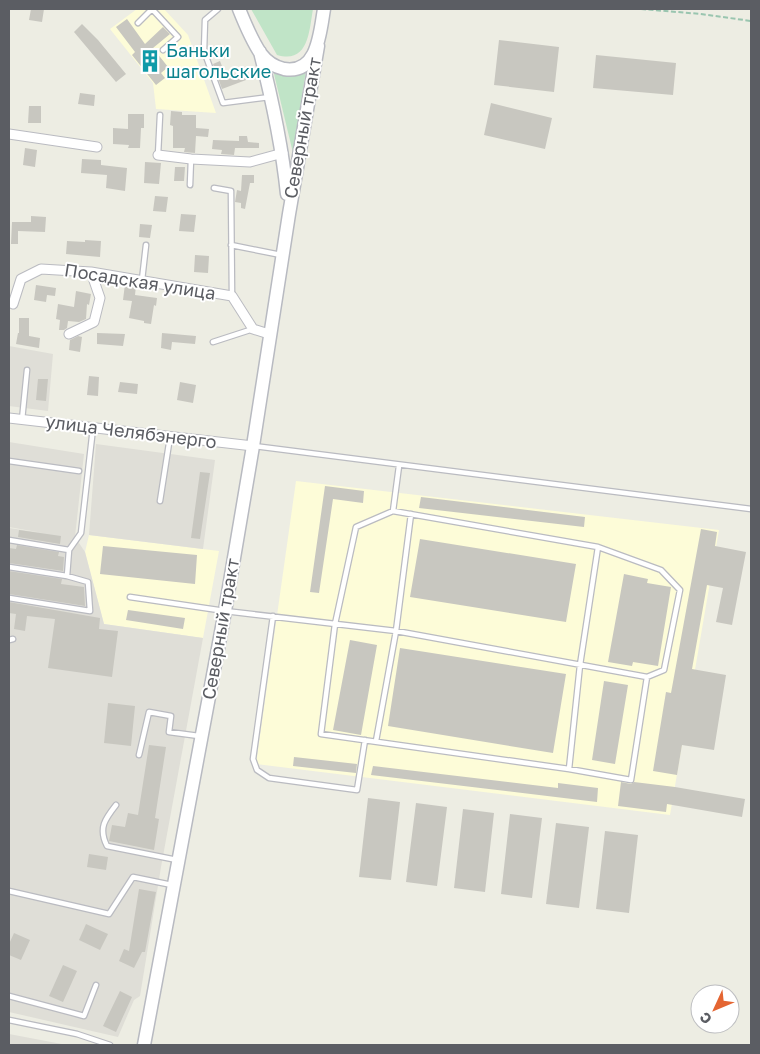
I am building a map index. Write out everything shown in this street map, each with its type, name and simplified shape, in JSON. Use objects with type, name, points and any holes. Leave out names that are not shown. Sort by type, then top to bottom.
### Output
[{"type":"main road","points":[[239,9],[260,52],[276,67],[294,69],[303,66],[310,61],[318,46]]},
{"type":"main road","name":"Северный тракт","points":[[144,1045],[225,611],[253,446],[289,210],[324,9]]},
{"type":"main road","name":"Северный тракт","points":[[260,52],[272,96],[283,153],[289,210]]},
{"type":"street","points":[[9,134],[98,146]]},
{"type":"street","points":[[158,155],[191,160],[250,162],[283,153]]},
{"type":"street","name":"Посадская улица","points":[[11,305],[21,279],[41,269],[91,272],[232,296],[252,329]]},
{"type":"street","points":[[69,334],[94,322],[100,298],[91,272]]},
{"type":"street","points":[[252,329],[269,334]]},
{"type":"street","name":"улица Челябэнерго","points":[[9,418],[253,446]]},
{"type":"lane","points":[[138,23],[152,9],[178,37],[163,50]]},
{"type":"lane","points":[[218,9],[205,20],[204,51],[223,103],[272,96]]},
{"type":"lane","points":[[158,155],[160,115]]},
{"type":"lane","points":[[190,185],[191,160]]},
{"type":"lane","points":[[214,188],[230,191],[232,296]]},
{"type":"lane","points":[[142,280],[146,245]]},
{"type":"lane","points":[[231,245],[282,255]]},
{"type":"lane","points":[[214,342],[252,329]]},
{"type":"lane","points":[[22,420],[28,370]]},
{"type":"lane","points":[[67,576],[69,550],[81,533],[93,428]]},
{"type":"lane","points":[[160,501],[170,437]]},
{"type":"lane","points":[[253,446],[399,466],[751,509]]},
{"type":"lane","points":[[9,461],[79,471]]},
{"type":"lane","points":[[393,511],[399,466]]},
{"type":"lane","points":[[130,597],[225,611],[273,616],[335,624],[396,631],[648,676],[664,670],[680,590],[661,570],[598,547],[393,511],[356,527],[335,624],[321,734],[568,769],[631,780],[648,676]]},
{"type":"lane","points":[[376,741],[396,631],[410,514]]},
{"type":"lane","points":[[9,540],[69,550]]},
{"type":"lane","points":[[568,769],[580,665],[598,547]]},
{"type":"lane","points":[[9,567],[67,576],[88,582],[90,610],[9,598]]},
{"type":"lane","points":[[273,616],[253,759],[257,770],[269,778],[357,790],[365,740]]},
{"type":"lane","points":[[140,755],[149,712],[171,716],[169,732],[201,737]]},
{"type":"lane","points":[[116,805],[104,819],[102,836],[107,846],[178,860]]},
{"type":"lane","points":[[9,890],[109,914],[133,877],[173,885]]},
{"type":"lane","points":[[9,996],[84,1016],[96,985]]},
{"type":"lane","points":[[9,1020],[77,1034],[110,1045]]},
{"type":"path","points":[[641,9],[702,14],[751,22]]},
{"type":"shaded area","points":[[137,9],[164,9],[188,35],[216,113],[156,109],[153,83],[110,29]]},
{"type":"shaded area","points":[[251,9],[313,9],[306,44],[296,55],[288,57],[277,55]]},
{"type":"shaded area","points":[[306,70],[293,153],[274,74],[289,75]]},
{"type":"shaded area","points":[[9,346],[53,354],[48,411],[9,406]]},
{"type":"shaded area","points":[[9,442],[84,454],[75,537],[85,552],[104,624],[203,638],[161,867],[140,996],[134,1000],[118,1037],[9,1012],[9,528],[43,533],[9,527]]},
{"type":"shaded area","points":[[96,444],[215,460],[203,549],[89,535]]},
{"type":"shaded area","points":[[296,481],[719,530],[670,815],[256,764]]},
{"type":"shaded area","points":[[89,535],[219,551],[203,638],[104,624],[85,552]]},
{"type":"shaded area","points":[[9,1034],[67,1045],[9,1045]]},
{"type":"building","points":[[31,9],[44,9],[42,22],[29,20]]},
{"type":"building","points":[[127,19],[145,44],[163,27],[170,34],[153,48],[168,67],[161,73],[165,78],[156,85],[132,55],[135,52],[116,27]]},
{"type":"building","points":[[82,24],[126,74],[116,82],[74,32]]},
{"type":"building","points":[[499,40],[559,47],[554,92],[494,85]]},
{"type":"building","points":[[596,55],[676,63],[673,95],[593,88]]},
{"type":"building","points":[[220,61],[226,77],[243,71],[246,80],[222,89],[213,64]]},
{"type":"building","points":[[80,93],[95,95],[94,106],[78,104]]},
{"type":"building","points":[[491,103],[552,118],[545,149],[484,135]]},
{"type":"building","points":[[29,106],[41,106],[41,123],[28,123]]},
{"type":"building","points":[[171,111],[182,112],[182,115],[196,115],[196,128],[209,129],[208,137],[196,136],[195,153],[184,152],[185,148],[173,148],[173,126],[170,125]]},
{"type":"building","points":[[128,114],[144,114],[144,128],[141,128],[140,148],[128,148],[129,145],[113,144],[113,128],[128,129]]},
{"type":"building","points":[[239,136],[247,136],[248,142],[259,143],[259,148],[235,148],[234,155],[221,154],[222,150],[212,149],[213,140],[239,141]]},
{"type":"building","points":[[25,148],[37,150],[35,167],[23,165]]},
{"type":"building","points":[[82,159],[101,160],[101,165],[127,168],[125,191],[106,188],[107,175],[81,173]]},
{"type":"building","points":[[145,162],[161,163],[159,184],[144,183]]},
{"type":"building","points":[[175,167],[185,167],[184,181],[174,181]]},
{"type":"building","points":[[242,175],[254,175],[254,183],[250,183],[245,209],[241,208],[241,203],[235,202],[237,190],[241,191]]},
{"type":"building","points":[[155,196],[168,197],[166,212],[153,211]]},
{"type":"building","points":[[181,214],[196,215],[194,232],[179,231]]},
{"type":"building","points":[[31,216],[46,217],[45,232],[18,231],[18,244],[11,244],[12,222],[31,222]]},
{"type":"building","points":[[140,224],[152,225],[150,238],[139,237]]},
{"type":"building","points":[[85,240],[101,241],[100,257],[66,254],[67,241],[85,242]]},
{"type":"building","points":[[195,255],[209,256],[208,273],[194,272]]},
{"type":"building","points":[[125,284],[136,286],[135,295],[157,298],[151,324],[129,318],[132,301],[123,300]]},
{"type":"building","points":[[36,285],[56,288],[55,296],[47,295],[46,302],[34,300]]},
{"type":"building","points":[[76,291],[91,294],[89,305],[87,304],[86,319],[79,322],[68,321],[67,328],[59,330],[60,320],[56,319],[58,304],[74,307]]},
{"type":"building","points":[[19,318],[29,318],[29,336],[40,338],[39,348],[16,344],[19,333]]},
{"type":"building","points":[[97,333],[125,334],[123,346],[97,344]]},
{"type":"building","points":[[162,333],[196,336],[195,344],[172,342],[171,350],[161,348]]},
{"type":"building","points":[[78,336],[82,337],[80,352],[69,350],[70,340]]},
{"type":"building","points":[[89,376],[99,377],[98,396],[87,395]]},
{"type":"building","points":[[38,379],[48,379],[46,401],[36,400]]},
{"type":"building","points":[[120,382],[138,384],[137,394],[118,392]]},
{"type":"building","points":[[180,382],[196,385],[193,403],[177,400]]},
{"type":"building","points":[[200,472],[210,473],[200,539],[191,538]]},
{"type":"building","points":[[325,486],[364,491],[363,503],[333,499],[319,593],[310,592]]},
{"type":"building","points":[[421,497],[585,517],[584,527],[419,508]]},
{"type":"building","points":[[701,529],[717,532],[715,546],[746,552],[732,625],[716,622],[723,588],[707,585],[692,669],[726,675],[714,750],[682,745],[677,775],[653,771],[666,692],[671,693]]},
{"type":"building","points":[[19,530],[61,536],[60,544],[18,537]]},
{"type":"building","points":[[420,539],[576,564],[566,622],[410,597]]},
{"type":"building","points":[[17,545],[59,552],[58,556],[64,557],[63,571],[9,563],[9,548],[16,549]]},
{"type":"building","points":[[103,546],[197,555],[195,584],[100,574]]},
{"type":"building","points":[[9,571],[62,579],[61,584],[84,587],[85,606],[9,594]]},
{"type":"building","points":[[624,574],[648,579],[647,583],[671,587],[658,666],[633,662],[632,666],[608,662]]},
{"type":"building","points":[[9,602],[100,618],[99,629],[118,631],[112,677],[48,668],[55,619],[27,616],[25,631],[14,629],[16,614],[9,613]]},
{"type":"building","points":[[128,610],[185,618],[183,629],[126,620]]},
{"type":"building","points":[[350,640],[377,645],[361,735],[333,730]]},
{"type":"building","points":[[400,648],[566,674],[553,753],[388,726]]},
{"type":"building","points":[[604,681],[628,685],[615,764],[592,760]]},
{"type":"building","points":[[108,703],[135,706],[131,746],[104,743]]},
{"type":"building","points":[[149,745],[166,747],[155,818],[159,819],[154,850],[109,841],[112,825],[125,827],[128,813],[138,815]]},
{"type":"building","points":[[294,757],[357,764],[356,773],[293,766]]},
{"type":"building","points":[[373,766],[558,788],[558,783],[598,788],[597,802],[371,775]]},
{"type":"building","points":[[621,782],[675,787],[745,799],[742,817],[667,804],[666,812],[618,806]]},
{"type":"building","points":[[368,798],[400,802],[391,880],[359,877]]},
{"type":"building","points":[[416,803],[447,807],[437,886],[406,882]]},
{"type":"building","points":[[463,809],[494,813],[485,892],[454,888]]},
{"type":"building","points":[[510,814],[542,818],[532,898],[501,894]]},
{"type":"building","points":[[556,823],[589,827],[579,908],[546,904]]},
{"type":"building","points":[[605,831],[638,835],[629,913],[596,909]]},
{"type":"building","points":[[89,854],[108,857],[106,870],[87,867]]},
{"type":"building","points":[[139,889],[156,892],[145,952],[142,952],[134,968],[119,961],[124,949],[129,951]]},
{"type":"building","points":[[86,924],[108,934],[100,950],[79,940]]},
{"type":"building","points":[[14,933],[30,940],[21,960],[9,955],[9,944]]},
{"type":"building","points":[[63,965],[77,971],[63,1002],[49,996]]},
{"type":"building","points":[[120,991],[132,997],[116,1032],[103,1026]]},
{"type":"place","name":"Баньки шагольские","points":[[150,61]]}]
